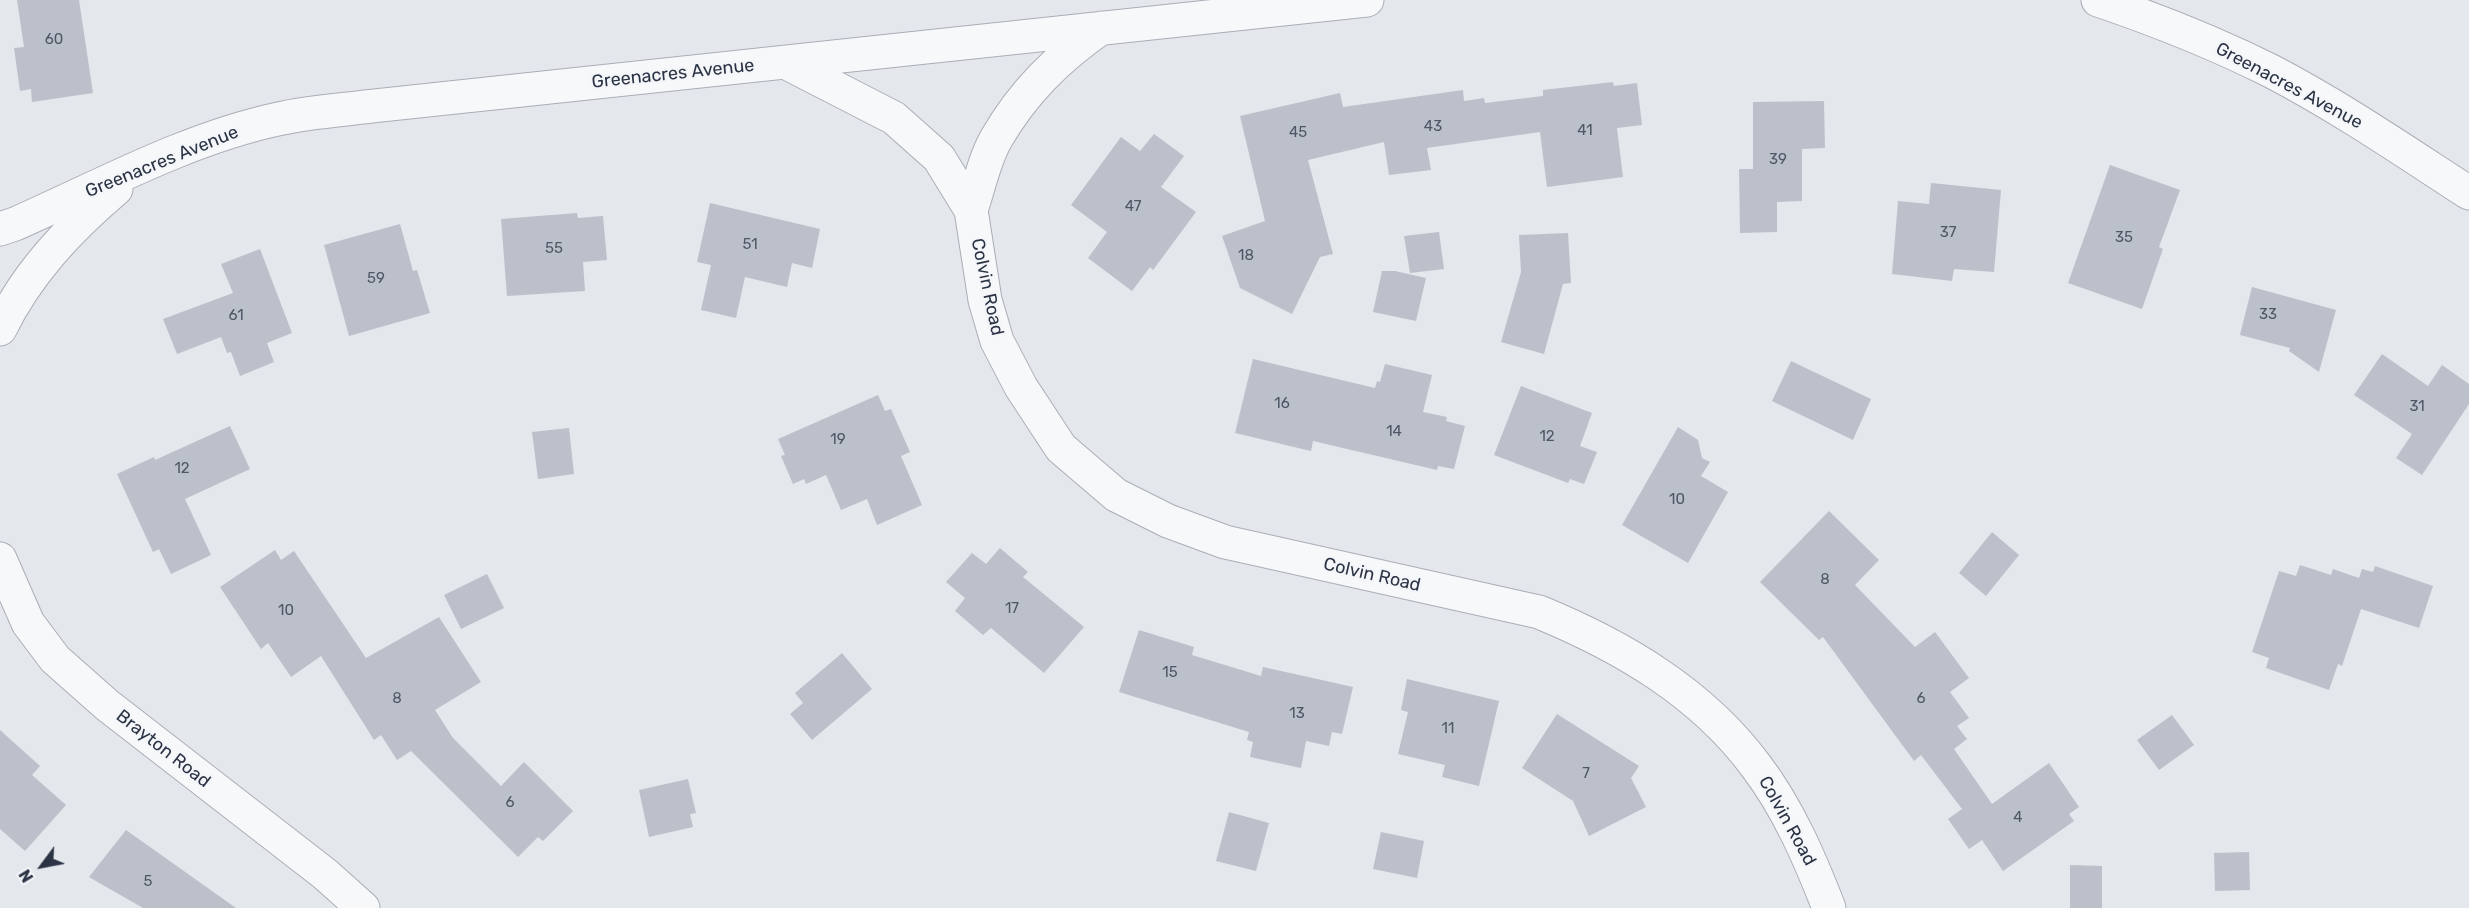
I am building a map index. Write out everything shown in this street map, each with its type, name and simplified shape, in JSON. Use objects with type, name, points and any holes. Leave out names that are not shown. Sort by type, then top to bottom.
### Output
[{"type":"street","name":"Greenacres Avenue","points":[[0,229],[222,134],[279,118],[1367,0]]},
{"type":"street","name":"Greenacres Avenue","points":[[2098,0],[2202,39],[2271,72],[2340,110],[2469,193]]},
{"type":"street","name":"Colvin Road","points":[[971,210],[995,141],[1029,91],[1065,52],[1103,27]]},
{"type":"street","name":"Colvin Road","points":[[786,62],[894,118],[939,158],[971,210],[985,300],[1002,350],[1043,423],[1061,448],[1116,495],[1168,521],[1225,542],[1539,612],[1584,630],[1639,660],[1720,724],[1757,766],[1808,856],[1829,908]]},
{"type":"street","points":[[0,329],[13,303],[37,266],[106,197],[140,168]]},
{"type":"street","name":"Brayton Road","points":[[0,559],[28,623],[55,659],[106,705],[325,874],[363,908]]},
{"type":"building","points":[[17,0],[79,0],[93,93],[32,102],[31,89],[20,91],[14,48],[24,47]]},
{"type":"building","points":[[1613,82],[1614,86],[1637,83],[1642,125],[1617,128],[1623,177],[1547,187],[1540,132],[1427,148],[1431,170],[1389,175],[1384,142],[1308,160],[1333,254],[1320,257],[1292,314],[1240,288],[1222,236],[1265,221],[1240,116],[1340,93],[1343,107],[1463,90],[1464,101],[1484,98],[1485,103],[1543,96],[1543,90]]},
{"type":"building","points":[[1824,101],[1825,148],[1802,149],[1802,201],[1777,202],[1777,232],[1740,233],[1739,169],[1753,169],[1753,102]]},
{"type":"building","points":[[1154,134],[1184,156],[1161,187],[1196,212],[1153,270],[1150,267],[1132,291],[1088,258],[1107,232],[1071,205],[1121,137],[1140,151]]},
{"type":"building","points":[[2110,165],[2180,190],[2159,247],[2163,249],[2142,309],[2068,283]]},
{"type":"building","points":[[1931,183],[2001,190],[1994,272],[1954,269],[1952,281],[1892,274],[1898,201],[1929,204]]},
{"type":"building","points":[[710,203],[820,229],[812,268],[792,263],[787,287],[745,277],[736,318],[701,310],[711,265],[697,262]]},
{"type":"building","points":[[577,213],[578,218],[603,216],[607,260],[583,262],[585,291],[507,296],[501,219]]},
{"type":"building","points":[[400,224],[413,271],[417,270],[430,313],[349,336],[324,245]]},
{"type":"building","points":[[1439,232],[1444,269],[1410,273],[1404,236]]},
{"type":"building","points":[[1568,233],[1571,283],[1563,284],[1544,354],[1501,342],[1521,272],[1519,235]]},
{"type":"building","points":[[260,249],[292,333],[267,343],[274,362],[240,376],[231,352],[227,353],[221,337],[177,354],[163,319],[233,293],[221,264]]},
{"type":"building","points":[[1382,271],[1395,271],[1426,278],[1416,321],[1373,312]]},
{"type":"building","points":[[2252,287],[2336,310],[2319,372],[2289,351],[2290,348],[2240,335]]},
{"type":"building","points":[[2382,354],[2428,386],[2442,365],[2469,384],[2469,404],[2422,475],[2396,458],[2412,434],[2354,395]]},
{"type":"building","points":[[1253,359],[1375,388],[1377,381],[1380,382],[1385,364],[1432,375],[1423,412],[1447,417],[1446,421],[1465,426],[1454,469],[1438,466],[1437,470],[1313,441],[1311,451],[1235,433]]},
{"type":"building","points":[[1791,361],[1871,399],[1853,440],[1772,401]]},
{"type":"building","points":[[1521,386],[1592,413],[1580,446],[1597,452],[1584,484],[1570,479],[1568,483],[1494,455]]},
{"type":"building","points":[[878,395],[885,411],[891,409],[910,452],[901,456],[922,505],[877,525],[867,499],[841,510],[826,475],[806,484],[804,479],[793,484],[781,456],[785,455],[778,439]]},
{"type":"building","points":[[230,426],[250,469],[185,499],[211,555],[171,574],[159,549],[153,552],[117,474],[154,457],[155,460]]},
{"type":"building","points":[[1678,427],[1698,440],[1702,458],[1710,462],[1701,476],[1728,492],[1688,563],[1622,525]]},
{"type":"building","points":[[569,428],[574,474],[538,479],[532,432]]},
{"type":"building","points":[[1829,511],[1879,560],[1855,585],[1915,647],[1935,632],[1969,678],[1950,692],[1969,718],[1957,726],[1967,739],[1954,749],[1992,804],[2049,763],[2079,807],[2069,814],[2074,821],[2003,871],[1982,840],[1969,849],[1948,819],[1962,809],[1921,755],[1914,761],[1823,637],[1819,640],[1760,582]]},
{"type":"building","points":[[1992,532],[2019,555],[1986,596],[1959,573]]},
{"type":"building","points":[[1000,548],[1028,572],[1023,577],[1084,627],[1044,673],[991,628],[983,635],[955,611],[965,598],[946,582],[972,553],[986,564]]},
{"type":"building","points":[[275,550],[281,560],[294,551],[366,658],[439,617],[481,682],[435,710],[453,738],[501,786],[524,762],[573,811],[543,841],[538,837],[518,857],[411,751],[397,760],[381,735],[374,740],[321,656],[291,677],[268,643],[261,649],[220,587]]},
{"type":"building","points":[[2300,565],[2331,575],[2333,569],[2359,578],[2362,569],[2373,572],[2375,566],[2433,586],[2419,628],[2361,609],[2342,666],[2338,664],[2329,690],[2266,668],[2269,658],[2252,652],[2279,571],[2296,576]]},
{"type":"building","points":[[487,574],[504,608],[461,629],[444,595]]},
{"type":"building","points":[[1139,630],[1194,647],[1192,655],[1261,676],[1263,667],[1353,687],[1342,734],[1332,732],[1329,746],[1306,741],[1301,768],[1250,757],[1253,742],[1247,740],[1249,732],[1119,692]]},
{"type":"building","points":[[842,653],[872,689],[812,740],[790,714],[803,703],[795,693]]},
{"type":"building","points":[[1407,679],[1499,701],[1479,786],[1442,777],[1445,765],[1398,754],[1408,712],[1401,710]]},
{"type":"building","points":[[1557,714],[1639,766],[1631,778],[1646,807],[1589,836],[1573,801],[1522,768]]},
{"type":"building","points":[[2172,715],[2194,745],[2159,770],[2137,740]]},
{"type":"building","points":[[0,730],[40,766],[32,775],[66,805],[25,851],[0,829]]},
{"type":"building","points":[[688,779],[696,813],[690,814],[693,827],[649,837],[639,790]]},
{"type":"building","points":[[1229,812],[1269,823],[1256,871],[1216,861]]},
{"type":"building","points":[[126,830],[236,908],[143,908],[89,877]]},
{"type":"building","points":[[1381,832],[1424,841],[1417,878],[1373,869]]},
{"type":"building","points":[[2249,852],[2250,890],[2215,891],[2214,853]]},
{"type":"building","points":[[2070,865],[2102,866],[2102,908],[2070,908]]}]
